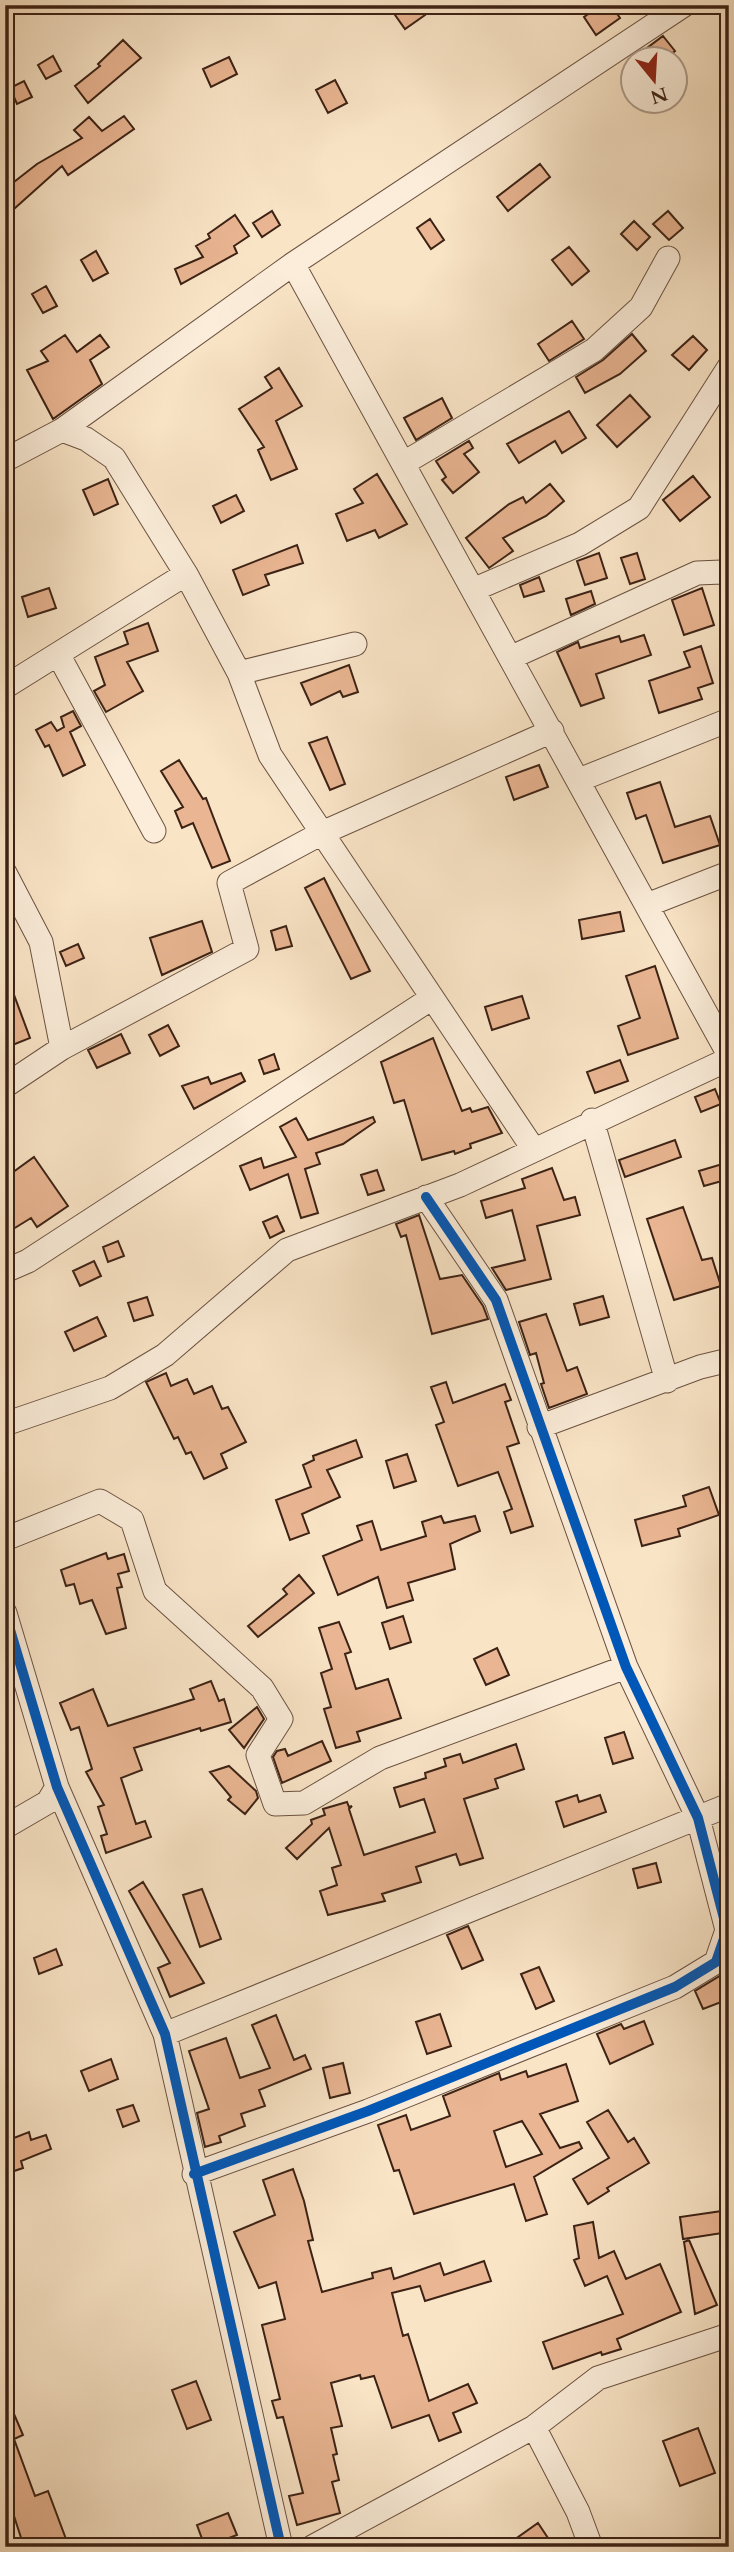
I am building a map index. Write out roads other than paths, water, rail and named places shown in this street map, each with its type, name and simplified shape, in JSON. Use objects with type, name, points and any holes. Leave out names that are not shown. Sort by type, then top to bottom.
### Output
[{"type":"street","points":[[5,460],[62,430],[293,264],[684,5]]},
{"type":"street","points":[[404,463],[594,350],[641,307],[668,258]]},
{"type":"street","points":[[5,1424],[110,1388],[165,1355],[287,1250],[426,1197],[534,1150],[592,1120],[729,1057],[475,589],[293,264]]},
{"type":"street","points":[[475,589],[580,544],[639,508],[729,367]]},
{"type":"street","points":[[62,430],[86,439],[114,458],[186,574],[239,673],[270,755],[534,1150]]},
{"type":"street","points":[[512,657],[697,573],[722,572],[729,576]]},
{"type":"street","points":[[5,687],[186,574]]},
{"type":"street","points":[[239,673],[355,644]]},
{"type":"street","points":[[58,654],[154,831]]},
{"type":"street","points":[[579,780],[729,720]]},
{"type":"street","points":[[5,1086],[62,1048],[247,949],[229,883],[322,833],[552,731]]},
{"type":"street","points":[[5,873],[41,942],[62,1048]]},
{"type":"street","points":[[647,905],[729,873]]},
{"type":"street","points":[[5,1271],[51,1246],[432,998]]},
{"type":"street","points":[[592,1120],[667,1381]]},
{"type":"street","points":[[194,2174],[368,2111],[675,1987],[716,1962],[727,1930],[698,1818],[626,1667],[496,1300],[426,1197]]},
{"type":"street","points":[[539,1427],[729,1360]]},
{"type":"street","points":[[5,1539],[100,1501],[132,1520],[155,1591],[262,1688],[281,1719],[258,1755],[275,1804],[304,1803],[380,1758],[626,1667]]},
{"type":"street","points":[[5,1613],[57,1787],[164,2034],[281,2547]]},
{"type":"street","points":[[5,1827],[48,1802],[57,1787]]},
{"type":"street","points":[[164,2034],[729,1805]]},
{"type":"street","points":[[318,2545],[534,2427],[598,2378],[729,2335]]},
{"type":"street","points":[[534,2427],[579,2512],[591,2547]]}]
